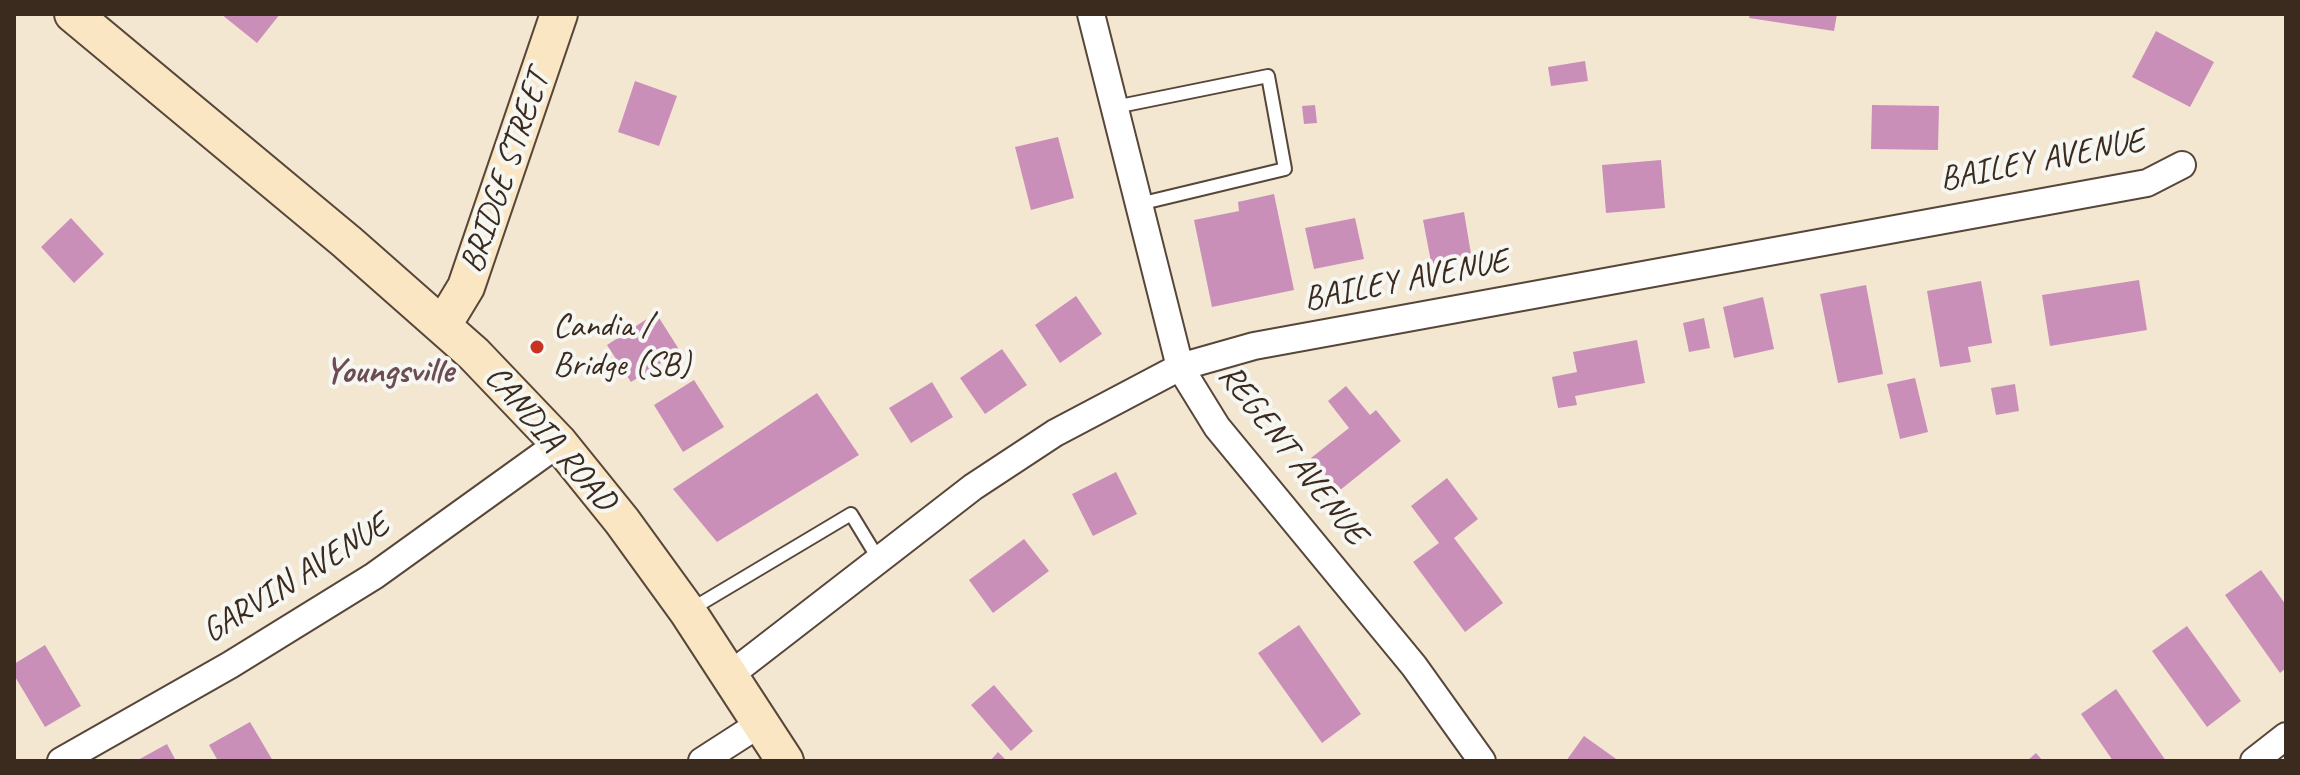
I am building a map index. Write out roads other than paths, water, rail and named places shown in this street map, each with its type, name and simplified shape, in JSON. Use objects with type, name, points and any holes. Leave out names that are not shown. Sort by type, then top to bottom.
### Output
[{"type":"main road","name":"CANDIA ROAD","points":[[73,14],[443,325],[559,443],[688,612],[785,761]]},
{"type":"main road","name":"BRIDGE STREET","points":[[443,325],[466,287],[559,14]]},
{"type":"street","name":"REGENT AVENUE","points":[[1091,14],[1180,367],[1217,427],[1414,666],[1482,761]]},
{"type":"street","name":"BAILEY AVENUE","points":[[730,675],[973,487],[1055,433],[1180,367],[1254,346],[2147,183],[2182,165]]},
{"type":"street","name":"GARVIN AVENUE","points":[[61,761],[230,665],[374,576],[559,443]]},
{"type":"street","points":[[702,761],[761,723]]},
{"type":"street","points":[[2254,761],[2286,736]]},
{"type":"lane","points":[[1115,107],[1268,76],[1285,169],[1139,204]]},
{"type":"lane","points":[[688,612],[851,514],[879,560]]},
{"type":"place","name":"Candia / Bridge (SB)","points":[[537,347]]},
{"type":"district","name":"Youngsville","points":[[389,373]]}]
